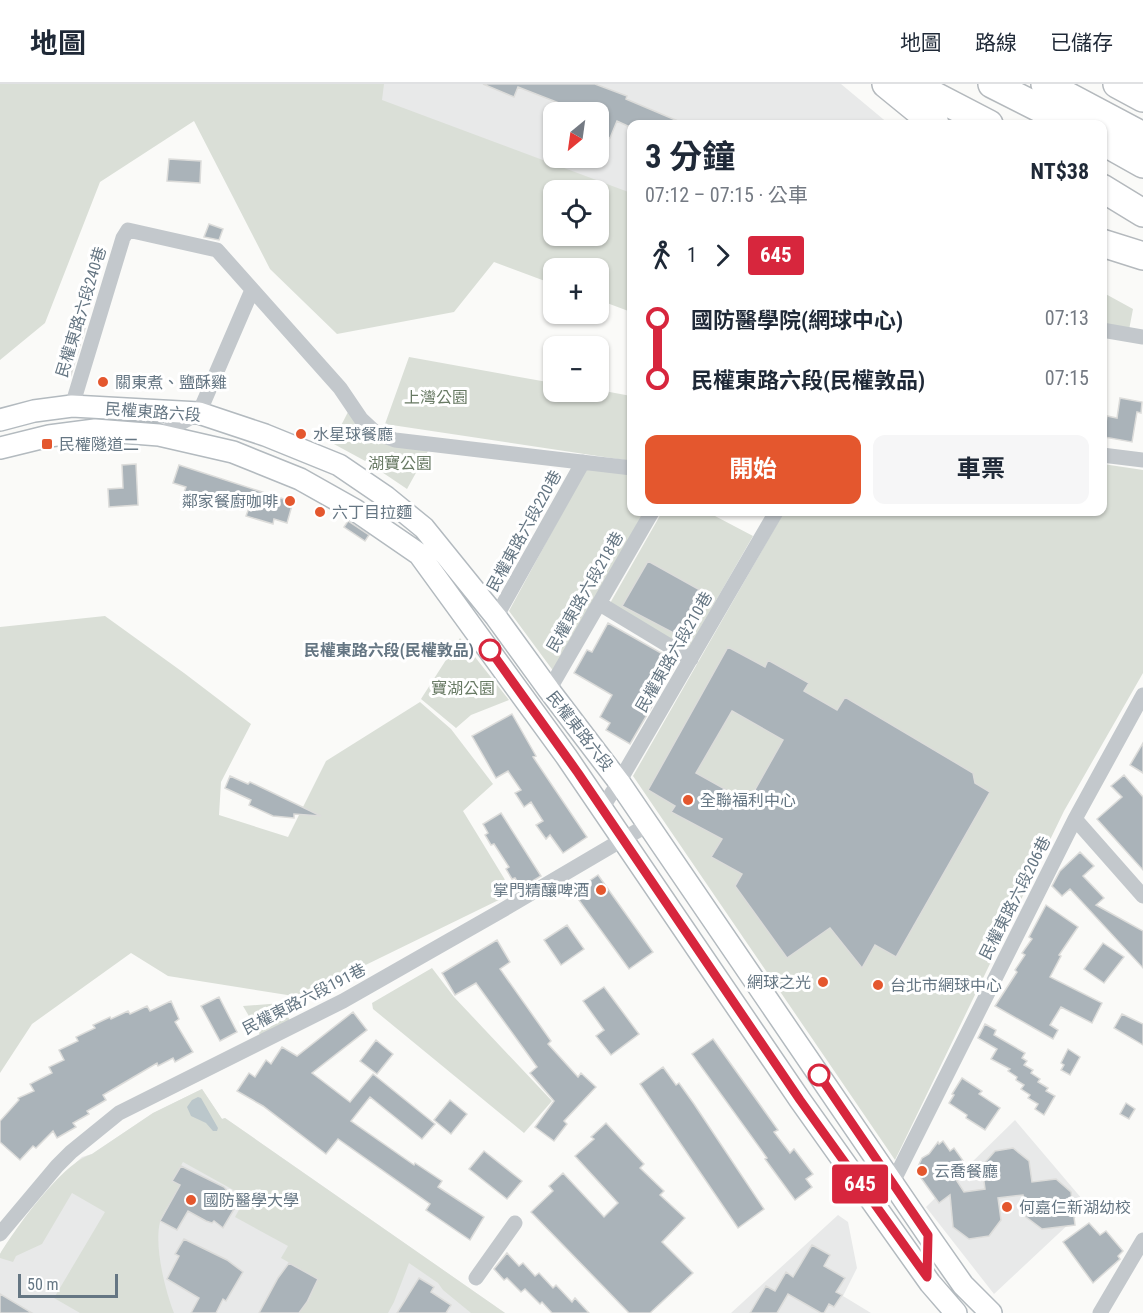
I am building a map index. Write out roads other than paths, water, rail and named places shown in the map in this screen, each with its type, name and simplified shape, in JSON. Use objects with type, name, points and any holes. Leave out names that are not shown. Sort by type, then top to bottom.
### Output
[{"type":"highway","points":[[886,84],[930,120]]},
{"type":"highway","points":[[912,84],[981,120]]},
{"type":"highway","points":[[992,84],[1063,120]]},
{"type":"highway","points":[[1045,84],[1143,135]]},
{"type":"highway","points":[[1118,84],[1143,98]]},
{"type":"highway","points":[[1127,84],[1143,91]]},
{"type":"highway","points":[[1107,144],[1143,164]]},
{"type":"highway","points":[[1107,191],[1143,213]]},
{"type":"highway","points":[[1107,245],[1143,256]]},
{"type":"main road","name":"民權東路六段","points":[[0,420],[34,411],[72,406],[199,413],[265,435],[339,465],[386,497],[424,528],[496,617],[619,782],[892,1184],[963,1285],[991,1313]]},
{"type":"main road","name":"民權東路六段","points":[[0,448],[49,436],[95,430],[159,435],[233,452],[300,479],[355,510],[419,554],[602,808],[800,1100],[930,1282],[956,1313]]},
{"type":"street","name":"民權東路六段240巷","points":[[72,406],[123,238],[128,230],[217,250],[252,290]]},
{"type":"street","points":[[159,435],[199,413],[252,290],[340,388],[361,419],[376,433],[395,440],[627,467]]},
{"type":"street","points":[[1107,331],[1143,337]]},
{"type":"street","points":[[1107,456],[1143,460]]},
{"type":"street","name":"民權東路六段220巷","points":[[496,617],[583,462]]},
{"type":"street","name":"民權東路六段218巷","points":[[549,690],[650,516]]},
{"type":"street","name":"民權東路六段210巷","points":[[602,808],[774,516]]},
{"type":"street","points":[[600,604],[691,659]]},
{"type":"street","name":"民權東路六段206巷","points":[[892,1184],[1075,819],[1143,695]]},
{"type":"street","points":[[1075,819],[1143,896]]},
{"type":"street","name":"民權東路六段191巷","points":[[0,1234],[32,1193],[64,1159],[119,1113],[343,1001],[649,824]]},
{"type":"street","points":[[476,1278],[515,1223]]},
{"type":"street","points":[[1100,1313],[1143,1240]]},
{"type":"place","name":"關東煮、鹽酥雞","points":[[103,382]]},
{"type":"place","name":"水星球餐廳","points":[[301,434]]},
{"type":"place","name":"民權隧道二","points":[[47,444]]},
{"type":"place","name":"鄰家餐廚咖啡","points":[[290,501]]},
{"type":"place","name":"六丁目拉麵","points":[[320,512]]},
{"type":"place","name":"民權東路六段(民權敦品)","points":[[490,650]]},
{"type":"place","name":"全聯福利中心","points":[[688,800]]},
{"type":"place","name":"掌門精釀啤酒","points":[[601,890]]},
{"type":"place","name":"網球之光","points":[[823,982]]},
{"type":"place","name":"台北市網球中心","points":[[878,985]]},
{"type":"place","name":"云喬餐廳","points":[[922,1171]]},
{"type":"place","name":"國防醫學大學","points":[[191,1200]]},
{"type":"place","name":"何嘉仁新湖幼校","points":[[1007,1207]]},
{"type":"park label","name":"上灣公園","points":[[436,397]]},
{"type":"park label","name":"湖寶公園","points":[[400,463]]},
{"type":"park label","name":"寶湖公園","points":[[463,688]]}]
